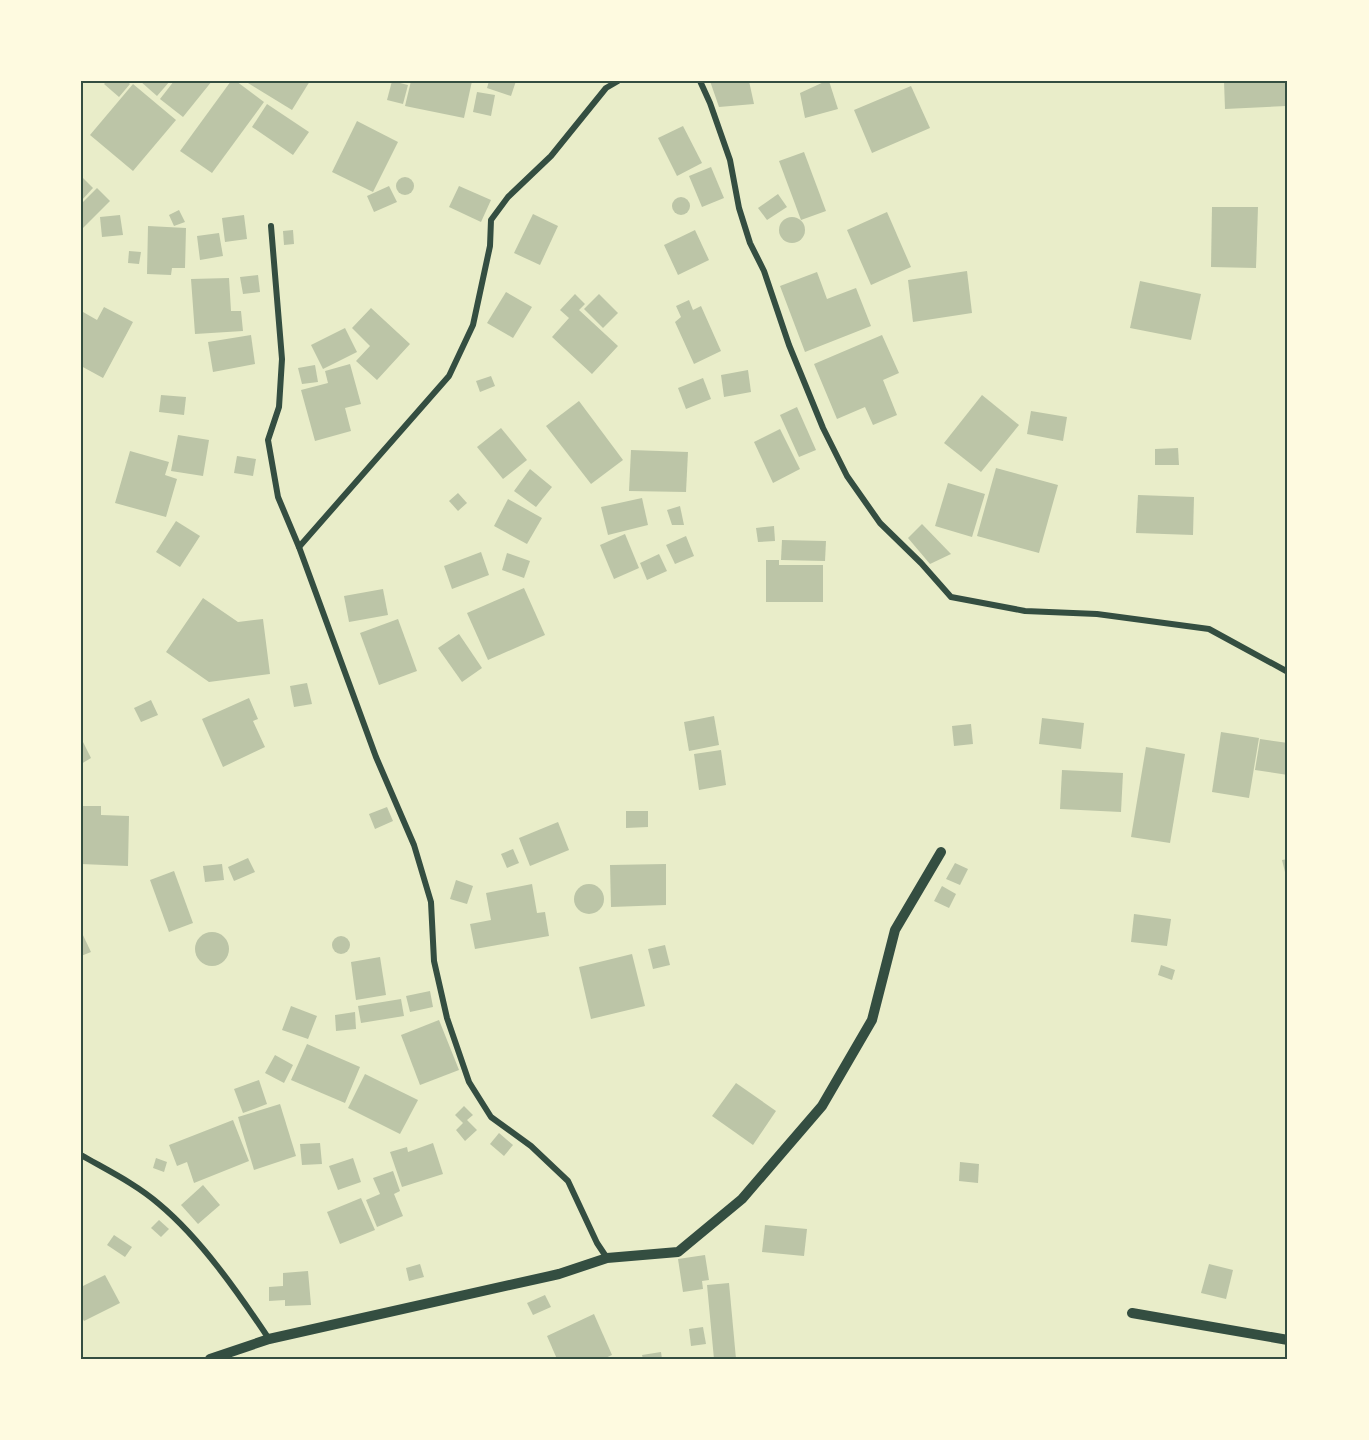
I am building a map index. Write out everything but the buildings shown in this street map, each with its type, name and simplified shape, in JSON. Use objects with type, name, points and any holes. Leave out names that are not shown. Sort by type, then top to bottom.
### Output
[{"type":"street","points":[[299,548],[449,376],[473,325],[490,246],[491,220],[508,197],[551,156],[606,88],[618,81]]},
{"type":"street","points":[[700,81],[730,160],[739,208],[750,243],[764,271],[799,371],[828,437],[847,476],[880,523],[921,563],[951,597],[1025,611],[1097,614],[1209,629],[1288,672]]},
{"type":"street","points":[[271,226],[282,359],[279,407],[268,440],[278,497],[376,757],[414,844],[431,902],[434,961],[447,1018],[470,1082],[491,1117],[531,1146],[568,1181],[597,1243],[607,1258]]},
{"type":"street","points":[[210,1359],[269,1339],[559,1274],[607,1258],[678,1252],[742,1199],[822,1106],[872,1020],[895,930],[941,852]]},
{"type":"street","points":[[81,1155],[159,1203],[197,1243],[244,1302],[269,1339]]},
{"type":"street","points":[[1132,1313],[1288,1340]]}]
